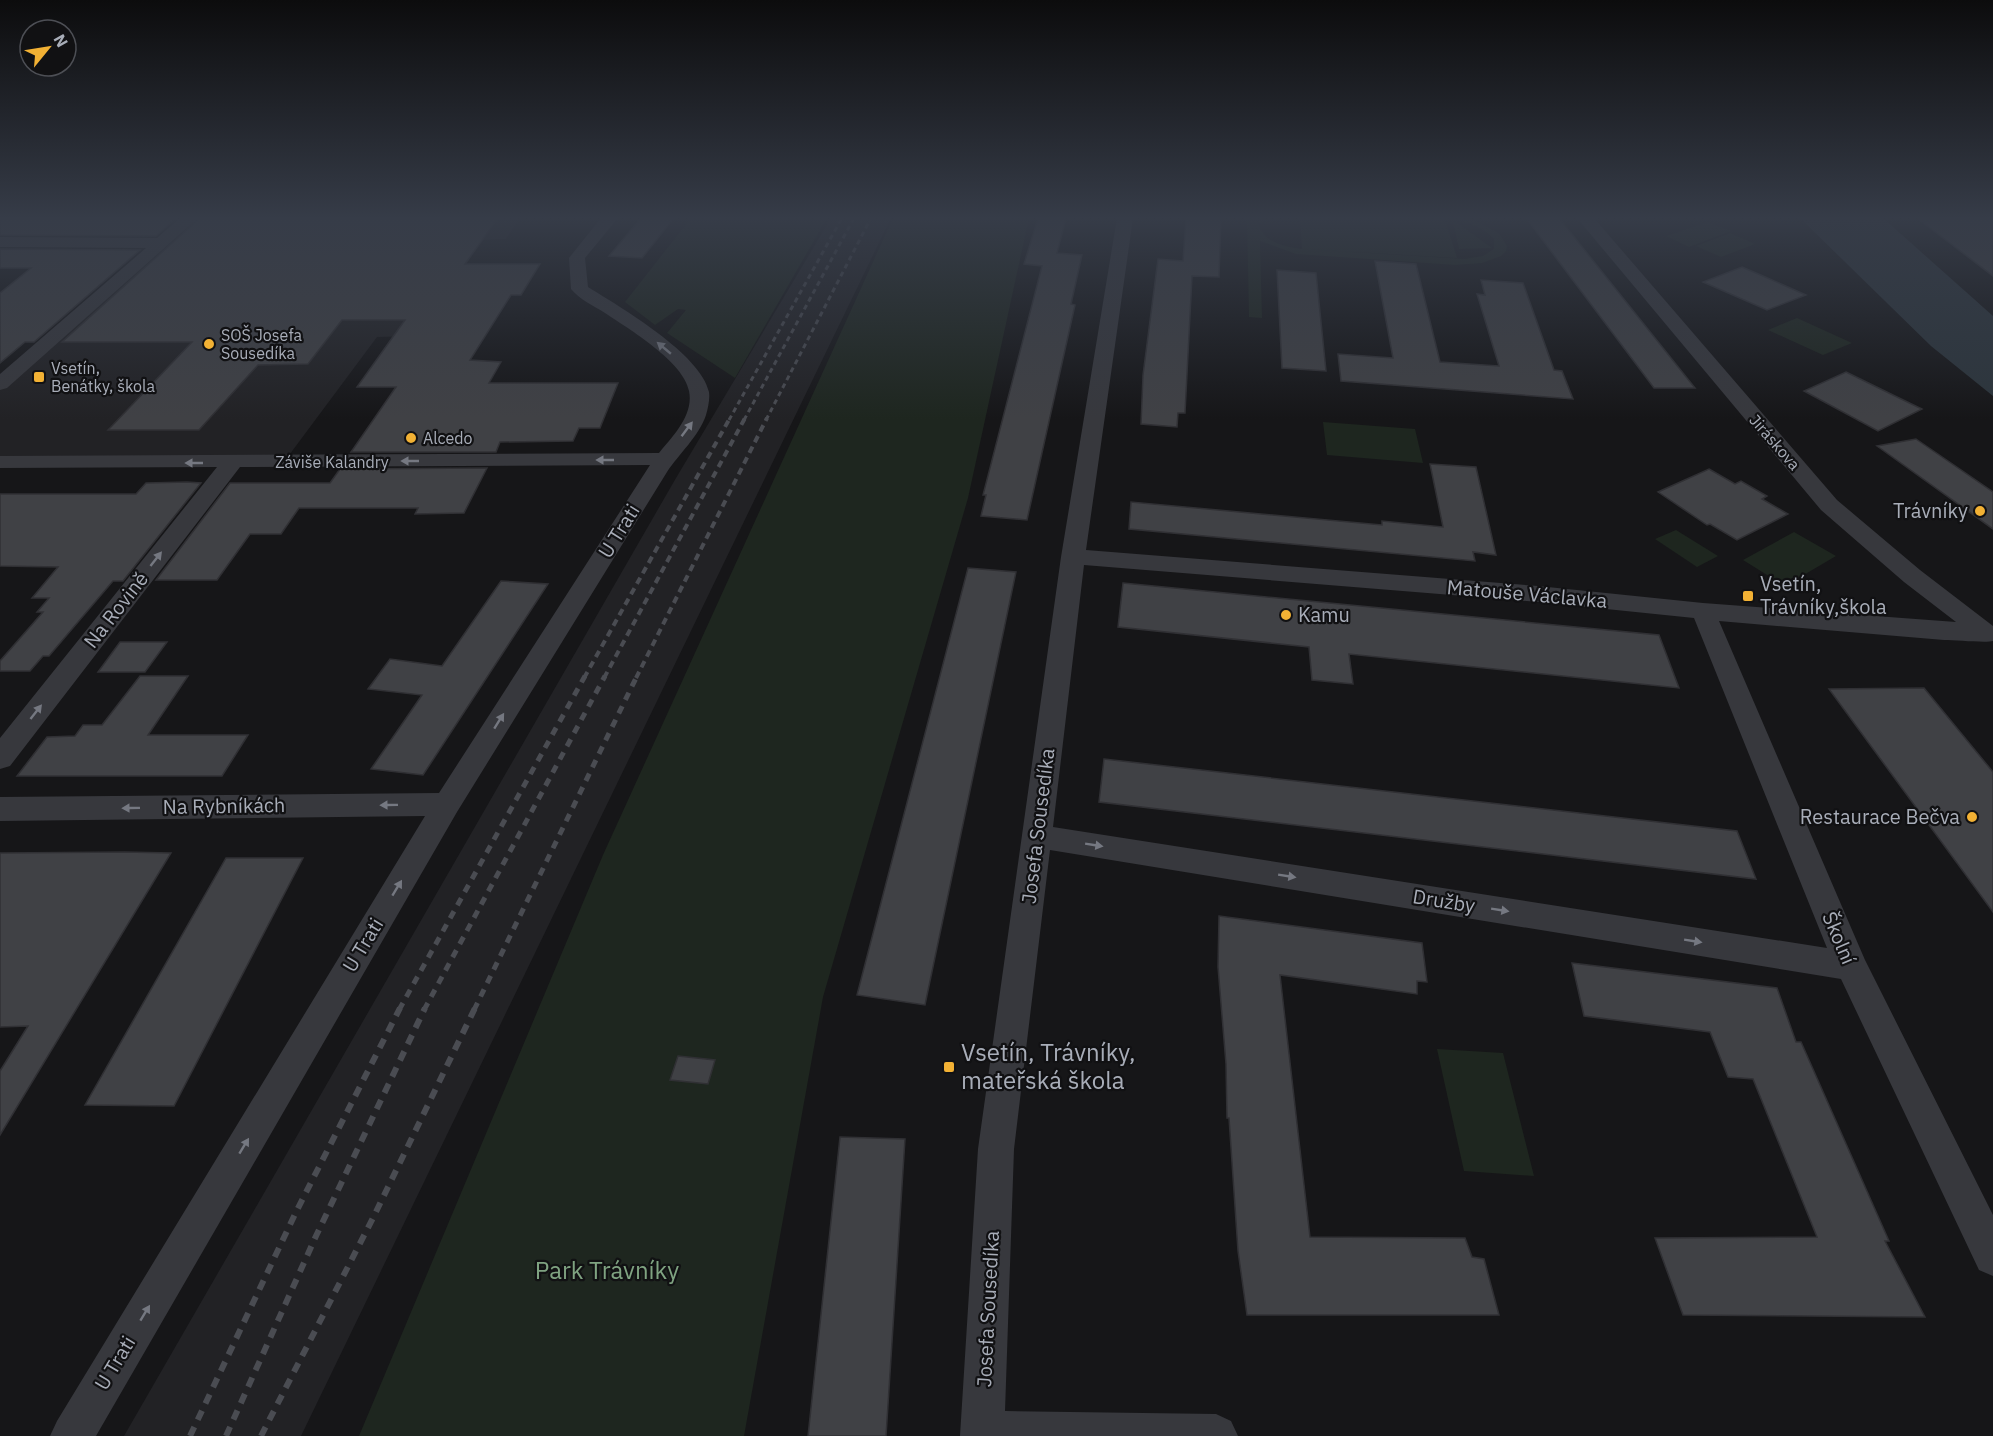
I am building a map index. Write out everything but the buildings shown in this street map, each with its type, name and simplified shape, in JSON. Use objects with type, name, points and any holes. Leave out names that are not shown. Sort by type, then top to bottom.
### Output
[{"type":"street","points":[[0,384],[113,285]]},
{"type":"street","name":"U Trati","points":[[72,1436],[447,804],[664,459],[694,419],[698,389],[683,366],[665,348],[580,289],[580,285]]},
{"type":"street","name":"Josefa Sousedíka","points":[[982,1434],[996,1149],[1073,556],[1115,285]]},
{"type":"street","name":"Jiráskova","points":[[1642,285],[1829,505],[1912,576],[1988,635]]},
{"type":"street","name":"Záviše Kalandry","points":[[0,462],[231,463],[664,459]]},
{"type":"street","name":"Na Rovině","points":[[0,758],[231,463]]},
{"type":"street","name":"Matouše Václavka","points":[[1073,556],[1538,594],[1703,611],[1988,635]]},
{"type":"street","name":"Školní","points":[[1703,611],[1851,966],[1993,1256]]},
{"type":"street","name":"Na Rybníkách","points":[[0,809],[447,804]]},
{"type":"street","name":"Družby","points":[[1036,836],[1851,966]]},
{"type":"street","points":[[982,1434],[1215,1436]]},
{"type":"shaded area","name":"SOŠ Josefa Sousedíka","points":[[114,285],[452,285],[419,336],[377,337],[284,462],[0,462],[0,386]]},
{"type":"shaded area","points":[[791,285],[859,285],[301,1436],[124,1436],[676,478]]},
{"type":"shaded area","points":[[1869,285],[1958,285],[1993,316],[1993,396],[1931,346]]},
{"type":"green space","points":[[638,285],[788,285],[735,378],[667,333],[686,310],[678,309],[655,325],[625,302]]},
{"type":"green space","name":"Park Trávníky","points":[[862,285],[1014,285],[968,498],[823,997],[744,1436],[359,1436],[603,855]]},
{"type":"green space","points":[[1248,285],[1261,285],[1262,318],[1249,317]]},
{"type":"green space","points":[[1797,318],[1852,343],[1823,355],[1768,330]]},
{"type":"green space","points":[[1323,422],[1415,429],[1423,463],[1327,455]]},
{"type":"green space","points":[[1676,530],[1718,556],[1697,567],[1655,539]]},
{"type":"green space","points":[[1794,532],[1836,556],[1785,586],[1743,560]]},
{"type":"green space","points":[[1437,1049],[1503,1053],[1534,1176],[1464,1171]]},
{"type":"railway","points":[[729,420],[805,285]]},
{"type":"railway","points":[[744,420],[818,285]]},
{"type":"railway","points":[[766,420],[836,285]]},
{"type":"railway","points":[[584,678],[730,418]]},
{"type":"railway","points":[[604,678],[745,418]]},
{"type":"railway","points":[[637,676],[767,418]]},
{"type":"railway","points":[[399,1010],[585,676]]},
{"type":"railway","points":[[424,1009],[605,676]]},
{"type":"railway","points":[[474,1010],[637,676]]},
{"type":"railway","points":[[190,1436],[296,1212],[400,1008]]},
{"type":"railway","points":[[261,1436],[373,1218],[475,1008]]},
{"type":"railway","points":[[226,1436],[316,1236],[424,1009]]},
{"type":"place","name":"SOŠ Josefa Sousedíka","points":[[209,344]]},
{"type":"place","name":"Vsetín, Benátky, škola","points":[[39,377]]},
{"type":"place","name":"Alcedo","points":[[411,438]]},
{"type":"place","name":"Trávníky","points":[[1980,511]]},
{"type":"place","name":"Vsetín, Trávníky,škola","points":[[1748,596]]},
{"type":"place","name":"Kamu","points":[[1286,615]]},
{"type":"place","name":"Restaurace Bečva","points":[[1972,817]]},
{"type":"place","name":"Vsetín, Trávníky, mateřská škola","points":[[949,1067]]}]
